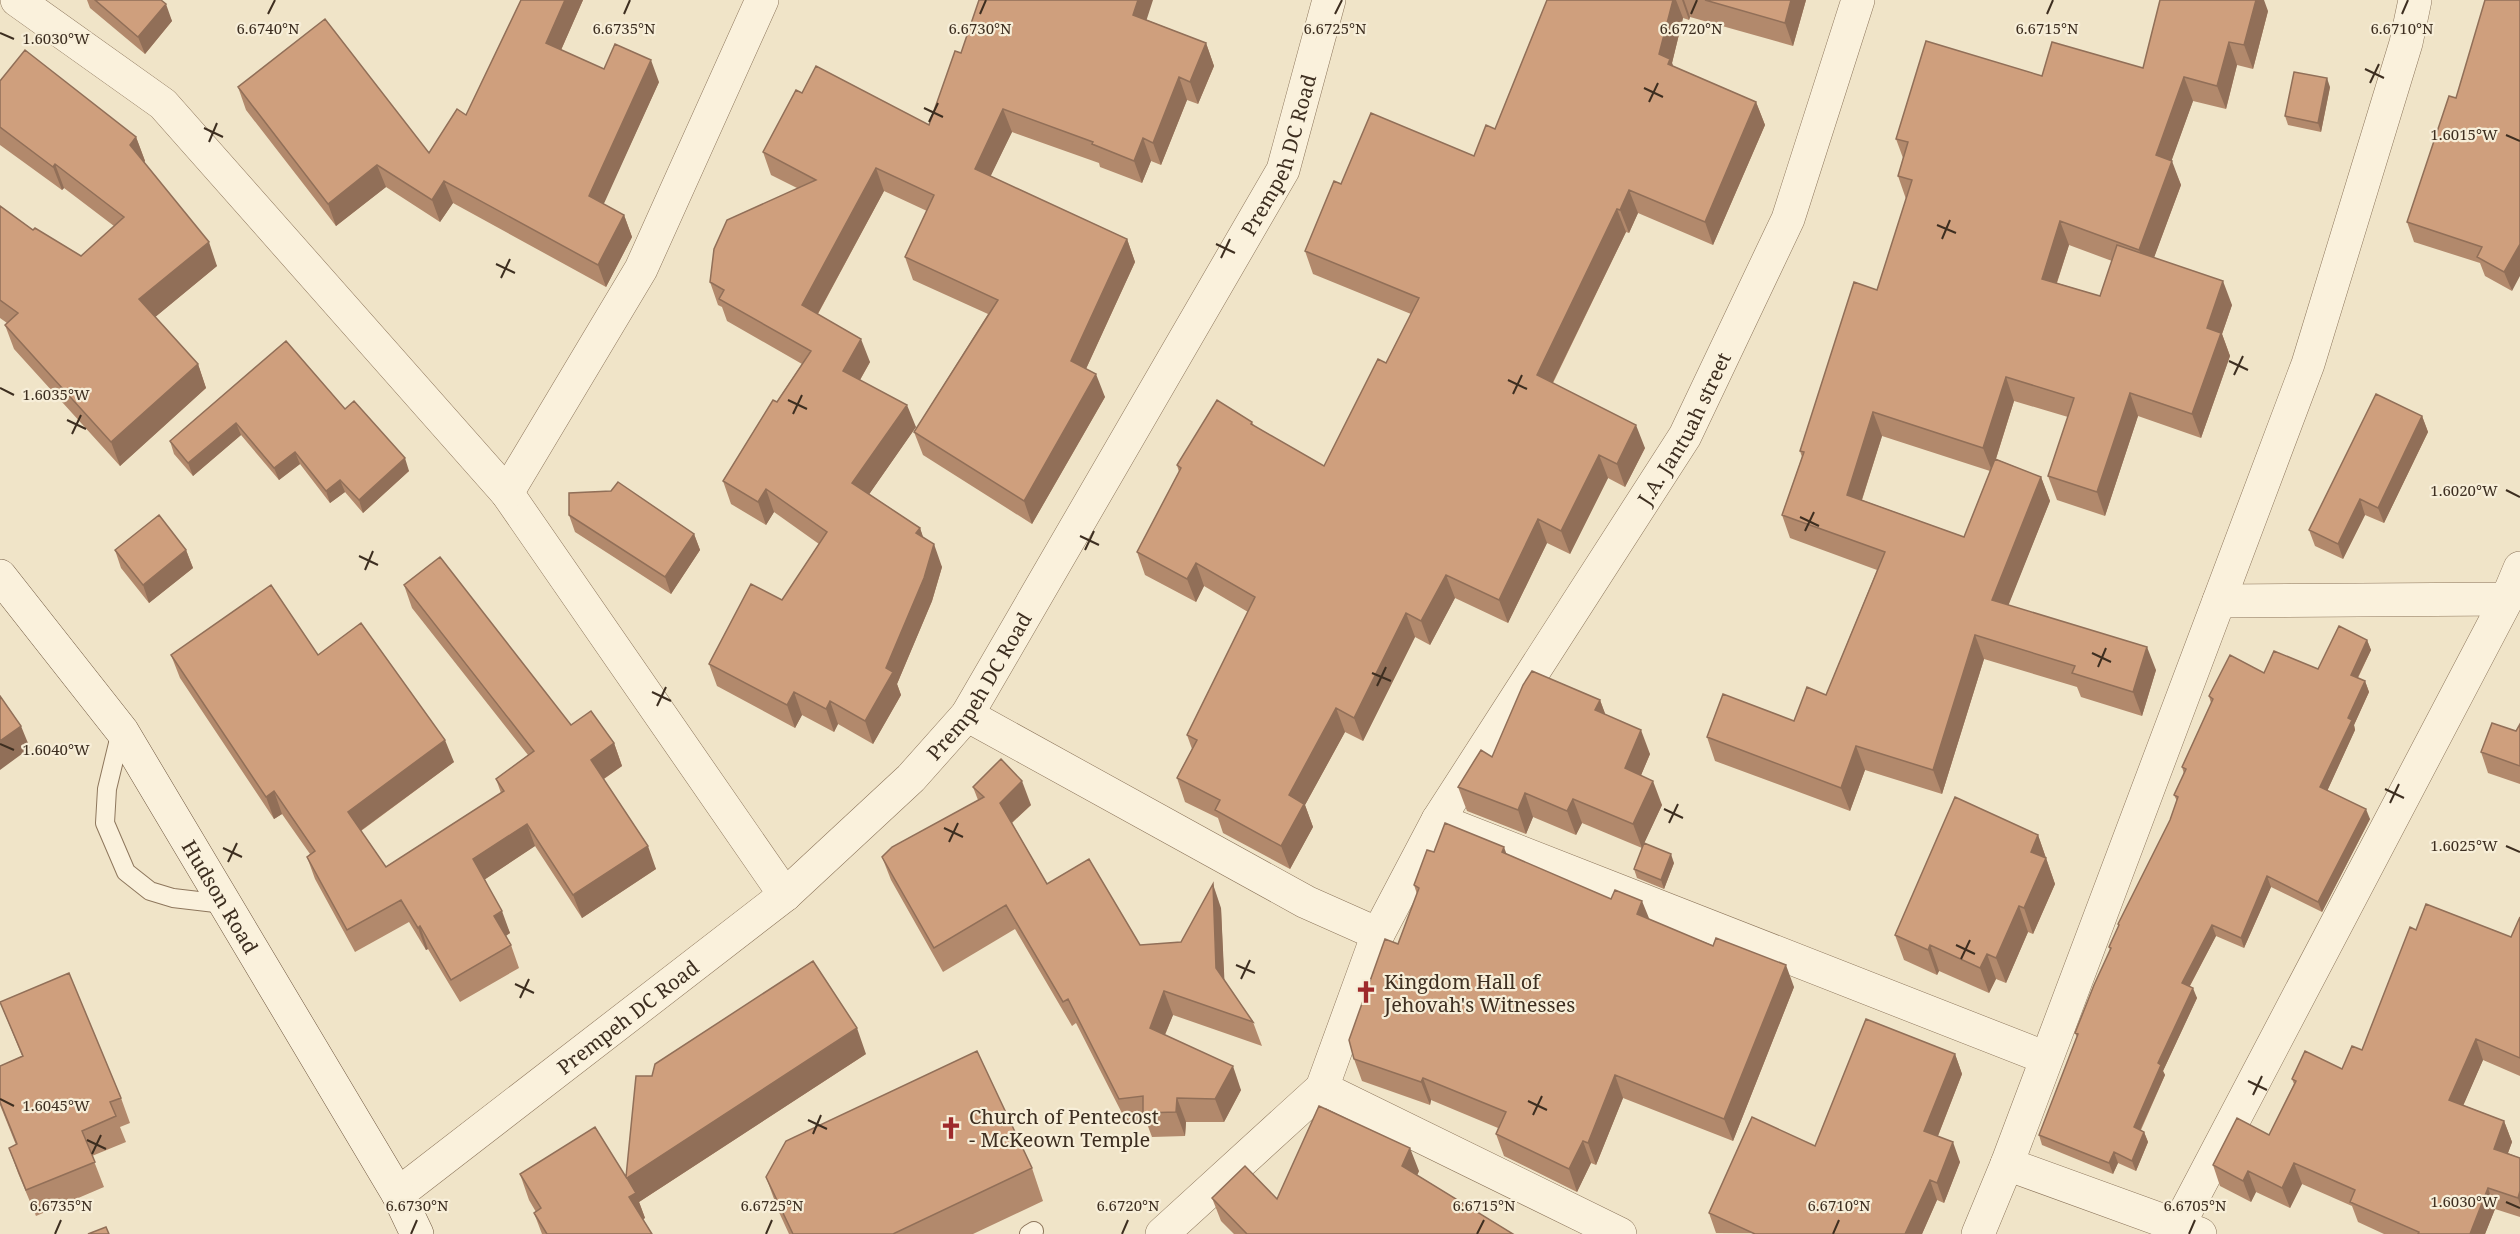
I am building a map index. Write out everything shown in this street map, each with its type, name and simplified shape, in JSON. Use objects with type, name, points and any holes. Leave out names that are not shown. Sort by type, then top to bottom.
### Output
[{"type":"street","points":[[16,0],[163,104],[507,493],[785,895]]},
{"type":"street","points":[[507,493],[641,269],[762,0]]},
{"type":"street","name":"Prempeh DC Road","points":[[398,1194],[785,895],[911,778],[967,715],[1283,170],[1329,0]]},
{"type":"street","name":"J.A. Jantuah street","points":[[1322,1088],[1378,934],[1438,820],[1685,436],[1788,219],[1858,0]]},
{"type":"street","points":[[1978,1234],[2007,1164],[2308,364],[2406,43],[2415,0]]},
{"type":"street","points":[[2007,1164],[2189,1230],[2507,599],[2520,568]]},
{"type":"street","name":"Hudson Road","points":[[0,576],[122,731],[398,1194],[417,1234]]},
{"type":"street","points":[[2219,601],[2507,599]]},
{"type":"street","points":[[967,715],[1306,902],[1378,934]]},
{"type":"street","points":[[1438,820],[2046,1058]]},
{"type":"street","points":[[1162,1234],[1322,1088],[1620,1234]]},
{"type":"lane","points":[[122,731],[107,789],[105,823],[126,872],[150,891],[173,898],[224,904]]},
{"type":"building","points":[[95,0],[161,0],[166,4],[138,37]]},
{"type":"building","points":[[521,0],[565,0],[546,43],[604,69],[615,44],[651,60],[589,196],[624,215],[598,265],[444,181],[432,200],[377,165],[328,204],[238,87],[325,19],[429,153],[457,109],[466,115]]},
{"type":"building","points":[[979,0],[1138,0],[1133,15],[1206,43],[1190,82],[1179,77],[1153,143],[1143,138],[1134,161],[1092,144],[1093,142],[1003,109],[975,169],[1127,239],[1071,361],[1096,374],[1024,501],[914,432],[998,300],[905,257],[934,195],[876,168],[802,305],[861,339],[843,371],[907,405],[852,483],[920,528],[916,533],[934,544],[924,578],[886,668],[893,672],[865,721],[830,701],[826,709],[794,692],[787,705],[709,664],[751,584],[782,600],[827,532],[766,489],[758,502],[723,481],[773,400],[777,402],[811,351],[719,299],[724,290],[710,282],[714,249],[727,220],[816,180],[763,152],[796,90],[802,93],[816,66],[929,125],[955,51],[961,53]]},
{"type":"building","points":[[1547,0],[1673,0],[1659,54],[1670,59],[1668,64],[1756,102],[1705,222],[1629,190],[1620,210],[1617,209],[1537,375],[1636,425],[1617,464],[1599,455],[1561,531],[1538,519],[1499,600],[1446,575],[1421,621],[1406,613],[1354,718],[1336,708],[1289,795],[1304,804],[1281,846],[1215,810],[1220,800],[1177,778],[1197,740],[1187,735],[1255,597],[1196,563],[1187,579],[1137,552],[1181,468],[1177,465],[1217,400],[1252,422],[1251,424],[1324,466],[1378,359],[1386,363],[1419,298],[1305,251],[1334,181],[1341,184],[1371,113],[1474,156],[1486,125],[1495,129]]},
{"type":"building","points":[[1705,0],[1791,0],[1785,23]]},
{"type":"building","points":[[2160,0],[2256,0],[2244,45],[2229,42],[2217,86],[2184,77],[2156,155],[2172,161],[2139,250],[2060,221],[2042,279],[2100,296],[2117,245],[2223,281],[2207,328],[2221,333],[2192,414],[2130,393],[2097,492],[2048,476],[2074,398],[2006,377],[1983,448],[1873,412],[1847,495],[1964,537],[1995,459],[2041,477],[1992,600],[2147,647],[2133,692],[2072,673],[2075,666],[1975,635],[1933,770],[1856,746],[1841,788],[1707,737],[1723,694],[1794,721],[1807,687],[1826,695],[1885,552],[1782,515],[1804,452],[1800,451],[1854,282],[1877,290],[1912,180],[1898,176],[1908,142],[1896,139],[1926,41],[2042,76],[2052,42],[2143,68]]},
{"type":"building","points":[[2485,0],[2520,0],[2520,244],[2504,272],[2477,257],[2482,247],[2407,222],[2449,96],[2456,98]]},
{"type":"building","points":[[25,50],[136,137],[130,145],[209,242],[139,299],[198,364],[111,442],[5,325],[18,313],[0,300],[0,206],[33,230],[35,228],[81,256],[124,217],[55,164],[53,167],[0,127],[0,81]]},
{"type":"building","points":[[2294,72],[2327,78],[2318,123],[2285,116]]},
{"type":"building","points":[[286,341],[345,409],[354,401],[405,458],[359,500],[340,480],[326,491],[295,452],[274,468],[236,423],[188,463],[170,441]]},
{"type":"building","points":[[2376,394],[2422,416],[2378,508],[2360,499],[2338,544],[2309,530]]},
{"type":"building","points":[[618,482],[694,534],[665,577],[569,515],[569,493],[611,491]]},
{"type":"building","points":[[159,515],[186,550],[143,585],[115,550]]},
{"type":"building","points":[[440,557],[571,725],[591,711],[614,743],[591,760],[648,846],[573,895],[527,824],[473,859],[502,911],[494,916],[511,945],[451,980],[420,926],[418,928],[401,900],[347,930],[307,857],[315,851],[274,791],[266,797],[171,655],[271,585],[318,655],[361,623],[445,740],[348,812],[386,867],[504,791],[496,779],[534,751],[404,585]]},
{"type":"building","points":[[2339,626],[2367,640],[2351,675],[2365,681],[2348,718],[2352,720],[2320,787],[2366,809],[2318,902],[2267,876],[2241,938],[2212,925],[2182,983],[2193,988],[2158,1063],[2161,1065],[2134,1127],[2144,1132],[2132,1161],[2114,1152],[2109,1163],[2039,1135],[2078,1034],[2075,1033],[2111,948],[2109,947],[2118,924],[2170,820],[2178,797],[2174,795],[2186,769],[2182,767],[2213,699],[2209,696],[2230,655],[2264,673],[2274,651],[2318,669]]},
{"type":"building","points":[[1532,671],[1600,700],[1595,710],[1641,730],[1625,768],[1653,781],[1633,824],[1573,799],[1567,811],[1525,793],[1518,810],[1458,787],[1481,750],[1492,757],[1523,685]]},
{"type":"building","points":[[0,696],[21,726],[0,741]]},
{"type":"building","points":[[2492,723],[2516,731],[2520,724],[2520,766],[2481,752]]},
{"type":"building","points":[[1001,759],[1022,781],[1000,803],[1047,884],[1089,859],[1140,945],[1181,942],[1213,884],[1216,968],[1253,1022],[1164,991],[1150,1028],[1233,1066],[1215,1099],[1177,1098],[1176,1112],[1143,1113],[1143,1096],[1119,1099],[1068,999],[1063,1002],[1006,905],[934,948],[882,857],[892,847],[984,797],[973,787]]},
{"type":"building","points":[[1955,797],[2038,835],[2031,852],[2046,858],[2024,908],[2019,906],[1996,958],[1987,954],[1980,968],[1930,945],[1928,950],[1895,935]]},
{"type":"building","points":[[1445,823],[1504,847],[1502,852],[1611,899],[1615,890],[1642,901],[1637,914],[1713,946],[1716,938],[1786,965],[1724,1119],[1615,1075],[1588,1143],[1583,1141],[1569,1169],[1496,1134],[1506,1112],[1423,1078],[1421,1082],[1354,1059],[1349,1040],[1385,939],[1398,944],[1419,888],[1414,885],[1427,850],[1434,852]]},
{"type":"building","points":[[1644,843],[1671,854],[1661,880],[1634,869]]},
{"type":"building","points":[[2426,904],[2511,937],[2520,917],[2520,1058],[2476,1039],[2449,1100],[2504,1121],[2494,1149],[2520,1158],[2518,1198],[2488,1188],[2470,1234],[2418,1234],[2419,1232],[2350,1202],[2355,1190],[2294,1163],[2282,1188],[2248,1171],[2243,1181],[2213,1165],[2237,1118],[2269,1135],[2296,1081],[2292,1079],[2305,1051],[2342,1069],[2352,1046],[2362,1050],[2410,927],[2416,930]]},
{"type":"building","points":[[813,961],[857,1028],[627,1178],[636,1193],[629,1197],[652,1234],[547,1234],[534,1213],[541,1208],[520,1174],[595,1127],[626,1177],[636,1076],[652,1076],[655,1064]]},
{"type":"building","points":[[69,973],[121,1098],[110,1102],[116,1116],[82,1131],[95,1162],[26,1190],[9,1148],[17,1144],[0,1102],[0,1066],[23,1056],[0,1002]]},
{"type":"building","points":[[1866,1019],[1955,1054],[1924,1131],[1953,1142],[1937,1183],[1930,1180],[1905,1234],[1755,1234],[1709,1213],[1752,1117],[1815,1146]]},
{"type":"building","name":"Church of Pentecost - McKeown Temple","points":[[977,1051],[1032,1168],[893,1234],[793,1234],[766,1177],[786,1141]]},
{"type":"building","points":[[1319,1106],[1410,1148],[1402,1166],[1513,1234],[1247,1234],[1212,1198],[1245,1166],[1277,1199]]},
{"type":"building","points":[[106,1227],[109,1234],[88,1234]]},
{"type":"place","name":"Kingdom Hall of Jehovah's Witnesses","points":[[1366,992]]},
{"type":"place","name":"Church of Pentecost - McKeown Temple","points":[[951,1128]]}]
